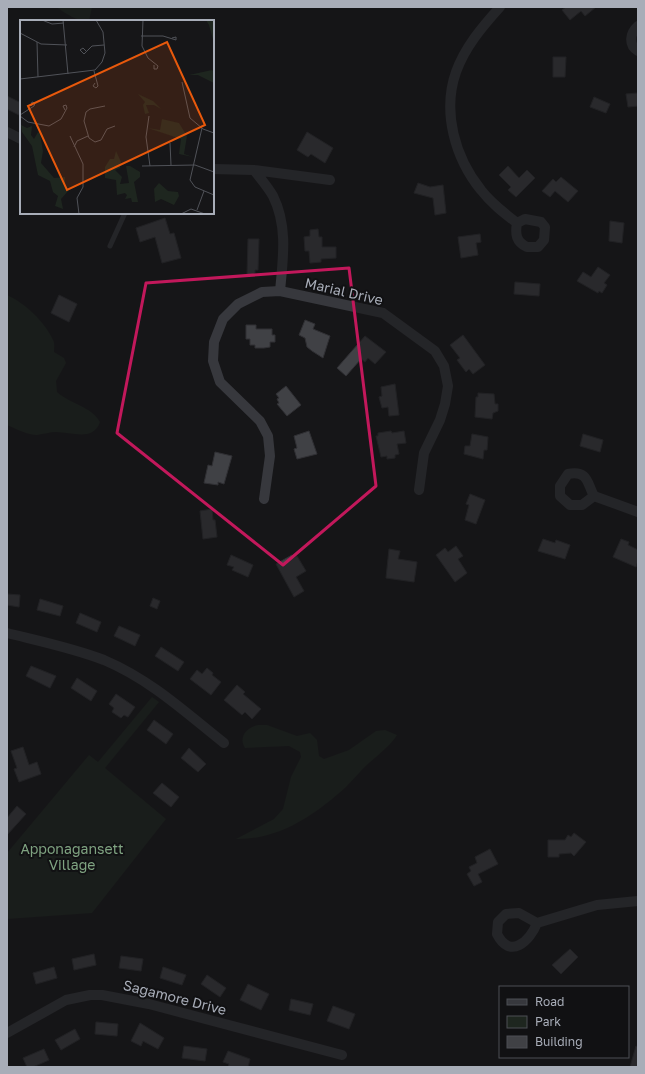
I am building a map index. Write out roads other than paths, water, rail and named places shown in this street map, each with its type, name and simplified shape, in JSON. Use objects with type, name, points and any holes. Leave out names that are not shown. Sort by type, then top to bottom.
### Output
[{"type":"street","points":[[500,7],[472,41],[457,71],[453,84],[452,129],[457,147],[476,184],[491,201],[517,223]]},
{"type":"street","points":[[638,26],[632,33],[631,40],[633,46],[638,52]]},
{"type":"street","points":[[7,132],[20,138]]},
{"type":"street","points":[[214,169],[254,170],[330,180]]},
{"type":"street","points":[[254,170],[272,195],[280,212],[284,240],[280,291]]},
{"type":"street","name":"Marial Drive","points":[[264,499],[270,456],[268,436],[260,421],[220,382],[213,361],[214,342],[223,319],[238,304],[262,292],[280,291],[383,313],[435,351],[444,366],[448,386],[445,404],[440,420],[424,453],[419,490]]},
{"type":"street","points":[[594,496],[638,512]]},
{"type":"street","points":[[7,632],[84,653],[104,660],[132,674],[167,696],[224,743]]},
{"type":"street","points":[[537,923],[597,905],[638,901]]},
{"type":"street","name":"Sagamore Drive","points":[[7,1033],[66,1000],[90,995],[102,995],[149,1004],[342,1055]]},
{"type":"lane","points":[[110,246],[125,214]]},
{"type":"park label","name":"Apponagansett Village","points":[[72,856]]}]
